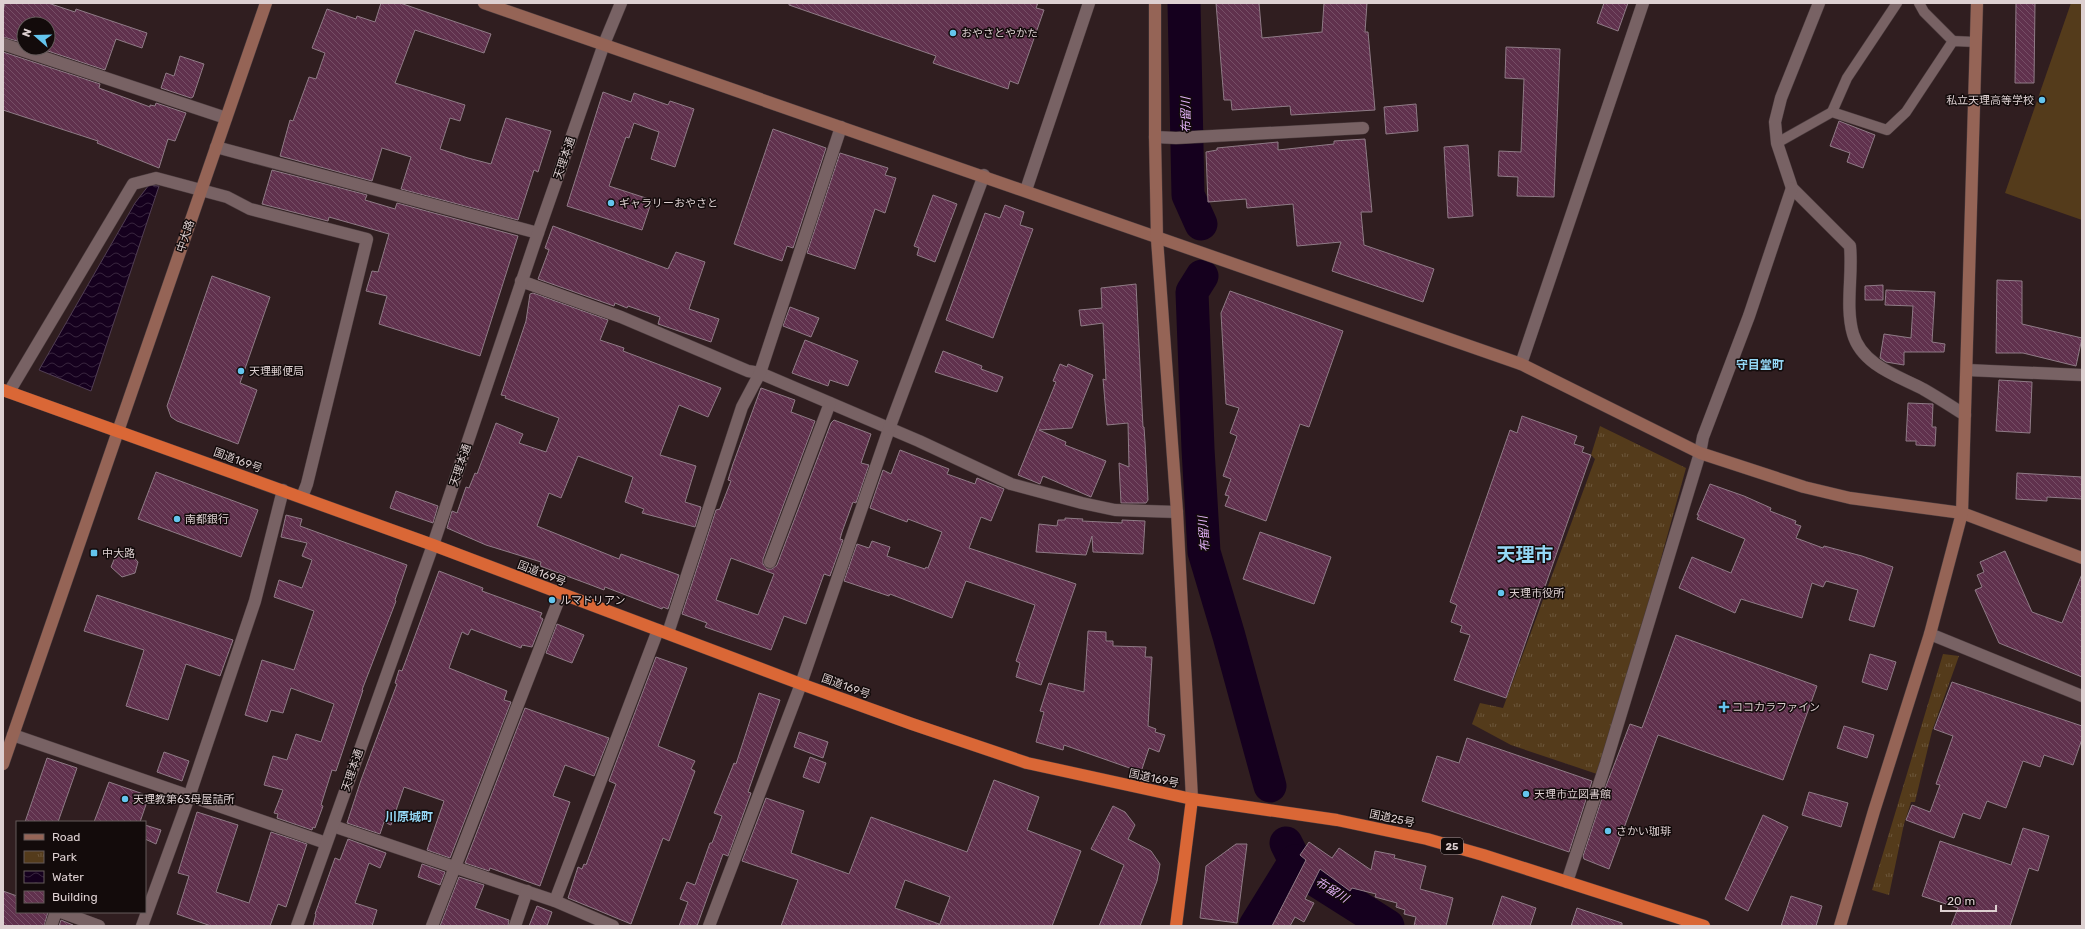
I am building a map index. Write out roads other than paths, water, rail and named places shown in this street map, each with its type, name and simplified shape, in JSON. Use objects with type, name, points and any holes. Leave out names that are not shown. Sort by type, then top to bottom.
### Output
[{"type":"highway","name":"国道169号","points":[[6,391],[118,430],[433,545],[801,684],[912,724],[1027,763],[1192,799]]},
{"type":"highway","name":"国道25号","points":[[1192,799],[1338,820],[1381,828],[1469,851],[1704,926]]},
{"type":"highway","points":[[1176,926],[1192,799]]},
{"type":"street","name":"中大路","points":[[3,764],[8,733],[118,430],[266,3]]},
{"type":"street","points":[[484,3],[984,175],[1157,239],[1521,364],[1700,453],[1765,475],[1827,492],[1911,507],[1962,513],[2082,558]]},
{"type":"street","name":"天理本通","points":[[297,926],[433,545],[521,281],[604,44],[621,3]]},
{"type":"street","points":[[1026,190],[1089,3]]},
{"type":"street","points":[[1155,3],[1154,137],[1157,239],[1177,512],[1192,799]]},
{"type":"street","points":[[1521,364],[1643,3]]},
{"type":"street","points":[[1819,3],[1781,98],[1775,122],[1778,143],[1792,188],[1850,246],[1850,312],[1853,334],[1859,349],[1869,359],[1885,370],[1938,397],[1965,415]]},
{"type":"street","points":[[1840,926],[1874,811],[1930,634],[1962,513],[1978,3]]},
{"type":"street","points":[[3,44],[226,118]]},
{"type":"street","points":[[555,901],[663,632],[742,407],[760,373],[841,127]]},
{"type":"street","points":[[1154,137],[1176,138],[1363,128]]},
{"type":"street","points":[[216,148],[538,233]]},
{"type":"street","points":[[709,926],[801,684],[889,429],[984,175]]},
{"type":"street","points":[[6,391],[133,184],[156,178],[202,189],[227,197],[250,209],[366,239],[307,484],[302,497]]},
{"type":"street","points":[[1567,882],[1608,756],[1700,453],[1703,437],[1749,316],[1792,188]]},
{"type":"street","points":[[521,281],[621,317],[748,371],[760,373],[1012,484],[1049,495],[1115,510],[1177,512]]},
{"type":"street","points":[[1967,370],[2082,375]]},
{"type":"street","points":[[770,562],[830,403]]},
{"type":"street","points":[[142,926],[189,797],[255,601],[283,490]]},
{"type":"street","points":[[432,926],[561,594]]},
{"type":"street","points":[[1930,634],[2082,696]]},
{"type":"street","points":[[8,733],[189,797],[326,843]]},
{"type":"street","points":[[333,826],[555,901],[613,926]]},
{"type":"street","points":[[515,926],[527,892]]},
{"type":"street","points":[[51,926],[56,913]]},
{"type":"street","points":[[64,913],[99,926]]},
{"type":"lane","points":[[1778,143],[1832,112],[1847,78],[1897,3]]},
{"type":"lane","points":[[1919,3],[1924,12],[1953,41],[1976,42]]},
{"type":"lane","points":[[1832,112],[1887,130],[1906,112],[1953,41]]},
{"type":"water","points":[[149,185],[159,186],[91,391],[39,370],[135,203]]},
{"type":"waterway","name":"布留川","points":[[1184,3],[1188,195],[1201,224]]},
{"type":"waterway","name":"布留川","points":[[1202,276],[1192,292],[1198,449],[1204,552],[1229,636],[1270,786]]},
{"type":"waterway","name":"布留川","points":[[1286,843],[1295,861],[1306,874],[1388,926]]},
{"type":"waterway","points":[[1255,926],[1295,861]]},
{"type":"place","name":"おやさとやかた","points":[[953,33]]},
{"type":"place","name":"私立天理高等学校","points":[[2042,100]]},
{"type":"place","name":"ギャラリーおやさと","points":[[611,203]]},
{"type":"place","name":"天理郵便局","points":[[241,371]]},
{"type":"place","name":"南都銀行","points":[[177,519]]},
{"type":"place","name":"中大路","points":[[94,553]]},
{"type":"place","name":"天理市役所","points":[[1501,593]]},
{"type":"place","name":"ルマドリアン","points":[[552,600]]},
{"type":"place","name":"ココカラファイン","points":[[1724,707]]},
{"type":"place","name":"天理市立図書館","points":[[1526,794]]},
{"type":"place","name":"天理教第63母屋詰所","points":[[125,799]]},
{"type":"place","name":"さかい珈琲","points":[[1608,831]]},
{"type":"district","name":"守目堂町","points":[[1760,365]]},
{"type":"district","name":"天理市","points":[[1525,554]]},
{"type":"district","name":"川原城町","points":[[409,817]]}]
